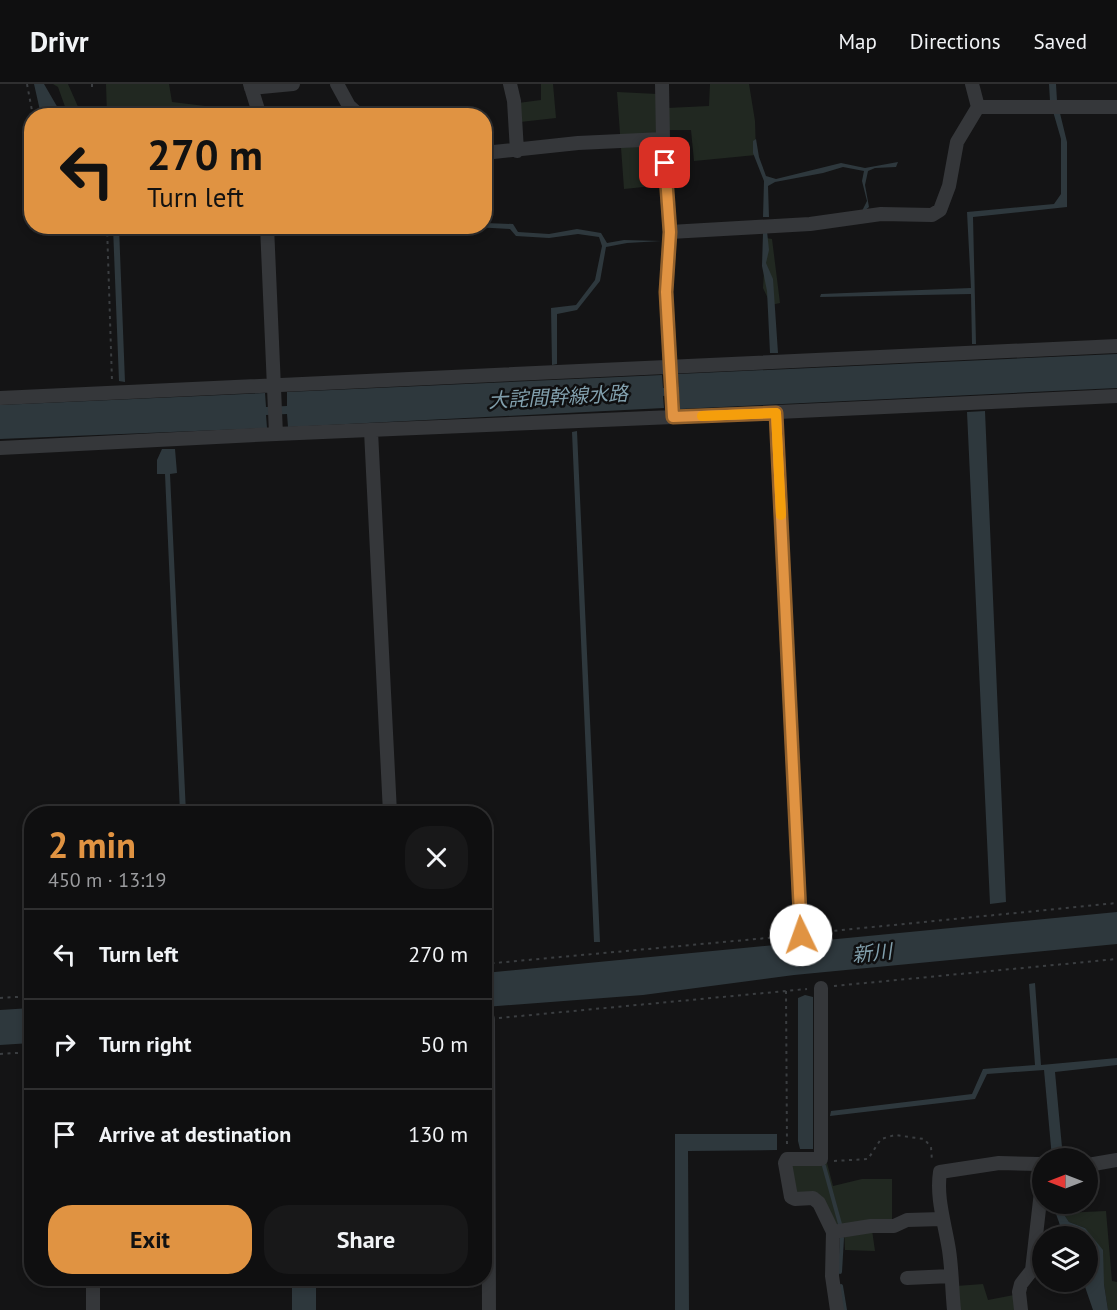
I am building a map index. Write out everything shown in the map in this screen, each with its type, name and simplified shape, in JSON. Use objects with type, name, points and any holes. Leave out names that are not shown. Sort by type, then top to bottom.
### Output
[{"type":"street","points":[[258,108],[251,86],[293,84]]},
{"type":"street","points":[[338,84],[351,108]]},
{"type":"street","points":[[510,84],[514,101],[517,151]]},
{"type":"street","points":[[662,84],[663,139],[670,232],[666,292],[673,417]]},
{"type":"street","points":[[670,232],[810,224],[881,214],[932,215],[940,210],[949,186],[957,142],[978,107],[972,84]]},
{"type":"street","points":[[978,107],[1117,107]]},
{"type":"street","points":[[492,153],[578,143],[663,139]]},
{"type":"street","points":[[267,234],[276,434]]},
{"type":"street","points":[[0,398],[1117,346]]},
{"type":"street","points":[[0,448],[1117,396]]},
{"type":"street","points":[[776,413],[801,935]]},
{"type":"street","points":[[371,430],[390,806]]},
{"type":"street","points":[[821,988],[821,1159],[787,1159],[785,1163],[791,1197],[795,1199],[813,1198],[819,1203],[833,1232],[832,1264],[837,1310]]},
{"type":"street","points":[[1098,1163],[1117,1160]]},
{"type":"street","points":[[954,1310],[949,1249],[942,1219],[940,1172],[999,1163],[1032,1164]]},
{"type":"street","points":[[1021,1310],[1019,1292],[1021,1284],[1032,1270],[1038,1214]]},
{"type":"street","points":[[833,1232],[871,1226],[894,1226],[907,1220],[942,1219]]},
{"type":"street","points":[[907,1278],[951,1276]]},
{"type":"street","points":[[93,1286],[93,1310]]},
{"type":"street","points":[[489,1286],[489,1310]]},
{"type":"path","points":[[27,84],[32,108]]},
{"type":"path","points":[[107,234],[113,393]]},
{"type":"path","points":[[492,963],[1117,903]]},
{"type":"path","points":[[492,1019],[1117,959]]},
{"type":"path","points":[[786,991],[787,1159]]},
{"type":"path","points":[[0,998],[24,996]]},
{"type":"path","points":[[0,1054],[24,1052]]},
{"type":"path","points":[[821,1159],[838,1161],[868,1159],[881,1139],[895,1135],[924,1139],[931,1147],[933,1167],[940,1172]]},
{"type":"shaded area","points":[[53,84],[68,84],[79,108],[66,108],[58,87]]},
{"type":"shaded area","points":[[106,84],[169,84],[172,102],[205,106],[205,108],[107,108]]},
{"type":"shaded area","points":[[541,84],[553,84],[556,118],[520,122],[518,103],[541,100]]},
{"type":"shaded area","points":[[710,84],[749,84],[755,121],[756,155],[694,161],[691,130],[668,130],[667,108],[709,106]]},
{"type":"shaded area","points":[[617,92],[657,94],[663,185],[624,189]]},
{"type":"shaded area","points":[[766,238],[772,239],[780,303],[771,305],[763,288]]},
{"type":"shaded area","points":[[790,1163],[827,1163],[833,1186],[862,1179],[892,1179],[892,1223],[871,1223],[875,1251],[845,1250],[844,1227],[833,1224],[818,1193],[795,1193]]},
{"type":"shaded area","points":[[1098,1211],[1106,1211],[1112,1281],[1117,1282],[1117,1310],[1108,1310],[1104,1284],[1098,1266],[1098,1226],[1080,1226],[1069,1222],[1064,1214],[1098,1214]]},
{"type":"shaded area","points":[[983,1284],[988,1300],[1014,1295],[1014,1310],[959,1310],[956,1286]]},
{"type":"water","points":[[34,84],[44,84],[58,108],[39,108]]},
{"type":"water","points":[[1049,84],[1056,84],[1057,101],[1067,142],[1067,207],[973,217],[976,344],[972,344],[971,294],[820,297],[821,294],[971,288],[967,212],[1054,204],[1061,194],[1061,139],[1050,101]]},
{"type":"water","points":[[756,139],[759,157],[766,176],[776,179],[841,163],[865,168],[898,162],[896,167],[875,168],[868,171],[865,185],[869,207],[864,211],[862,211],[867,201],[862,181],[864,171],[843,167],[775,182],[768,186],[769,217],[763,217],[764,181],[753,153],[753,141]]},
{"type":"water","points":[[492,223],[513,224],[518,232],[549,234],[577,229],[601,233],[607,243],[624,240],[661,241],[606,247],[600,281],[577,310],[557,314],[557,364],[552,365],[551,308],[576,305],[595,280],[602,246],[599,237],[578,234],[549,238],[516,236],[510,229],[492,228]]},
{"type":"water","points":[[767,231],[769,250],[766,263],[773,279],[778,353],[770,353],[767,291],[762,266],[763,233]]},
{"type":"water","points":[[113,234],[119,234],[125,382],[119,381]]},
{"type":"water","name":"大詫間幹線水路","points":[[1117,354],[1117,388],[680,409],[679,395],[663,396],[664,408],[288,427],[287,414],[266,415],[267,428],[0,439],[0,405],[265,393],[266,407],[287,406],[287,392],[662,375],[663,388],[679,387],[678,374]]},
{"type":"water","points":[[985,411],[1006,902],[990,904],[967,412]]},
{"type":"water","points":[[577,431],[600,942],[594,942],[572,432]]},
{"type":"water","points":[[162,449],[175,449],[177,473],[170,474],[186,806],[180,806],[165,474],[157,474],[157,460]]},
{"type":"water","name":"新川","points":[[1117,912],[1117,944],[794,975],[643,995],[492,1006],[492,972]]},
{"type":"water","points":[[1035,983],[1041,1065],[1117,1058],[1117,1065],[1055,1072],[1062,1148],[1051,1148],[1044,1070],[987,1074],[975,1099],[830,1116],[831,1111],[972,1094],[983,1069],[1035,1065],[1029,984]]},
{"type":"water","points":[[805,995],[813,997],[813,1149],[800,1149],[798,1141],[798,998]]},
{"type":"water","points":[[24,1008],[24,1043],[0,1045],[0,1010]]},
{"type":"water","points":[[675,1134],[777,1134],[777,1150],[688,1151],[689,1310],[675,1310]]},
{"type":"water","points":[[1056,1214],[1064,1214],[1069,1222],[1080,1226],[1060,1226]]},
{"type":"water","points":[[1098,1244],[1103,1250],[1104,1284],[1108,1310],[1093,1310],[1087,1292],[1098,1292]]},
{"type":"water","points":[[292,1286],[316,1286],[316,1310],[292,1310]]},
{"type":"waterway","points":[[824,1166],[840,1224]]},
{"type":"waterway","points":[[840,1272],[842,1238]]},
{"type":"waterway","points":[[841,1286],[845,1310]]},
{"type":"slow traffic","points":[[702,416],[776,413],[781,515]]},
{"type":"route","points":[[665,163],[670,232],[666,292],[673,417],[776,413],[801,935]]}]
